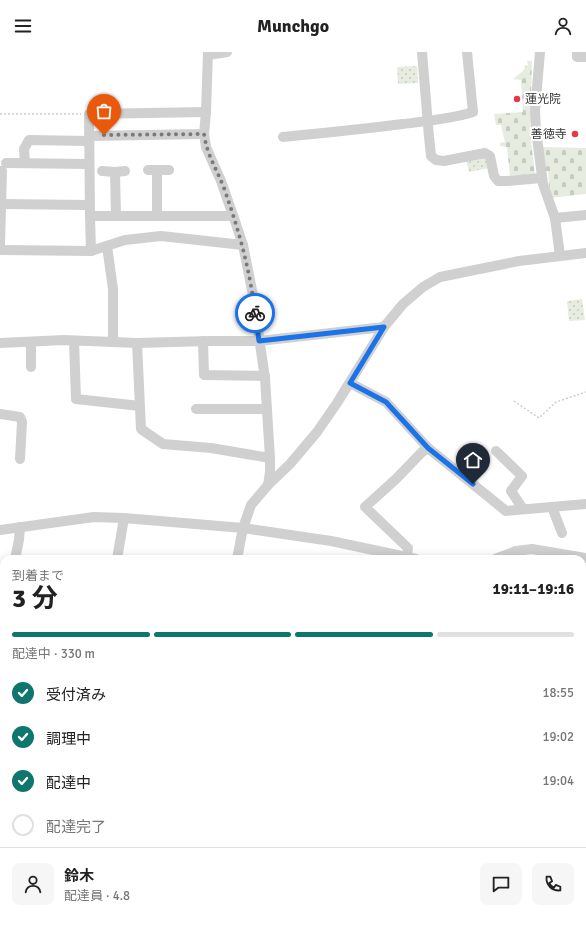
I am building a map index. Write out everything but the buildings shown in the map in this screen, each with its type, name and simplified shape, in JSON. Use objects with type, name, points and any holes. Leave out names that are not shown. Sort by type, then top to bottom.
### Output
[{"type":"street","points":[[227,52],[208,53],[204,134],[206,147],[221,181],[243,245],[252,290],[265,376],[270,458],[268,485]]},
{"type":"street","points":[[422,52],[431,156],[436,160],[444,161],[485,153],[490,156],[494,176],[498,180],[506,181],[542,178]]},
{"type":"street","points":[[283,136],[348,131],[428,121],[473,112],[467,52]]},
{"type":"street","points":[[540,52],[535,111],[536,130],[542,178],[555,218],[560,256]]},
{"type":"street","points":[[577,52],[577,58],[586,57]]},
{"type":"street","points":[[91,251],[89,114],[206,112]]},
{"type":"street","points":[[25,163],[24,149],[29,140],[204,134]]},
{"type":"street","points":[[0,244],[3,167],[25,163],[89,164]]},
{"type":"street","points":[[157,216],[152,171],[169,170]]},
{"type":"street","points":[[102,171],[120,172],[116,216]]},
{"type":"street","points":[[1,204],[90,205]]},
{"type":"street","points":[[555,218],[586,215]]},
{"type":"street","points":[[90,216],[233,216]]},
{"type":"street","points":[[0,250],[91,251],[125,240],[161,236],[243,245]]},
{"type":"street","points":[[107,246],[113,289],[113,342]]},
{"type":"street","points":[[238,555],[251,505],[268,485],[290,464],[317,432],[350,383],[384,327],[403,304],[422,287],[440,277],[519,261],[586,253]]},
{"type":"street","points":[[0,343],[64,340],[74,342],[137,343],[259,341],[384,327]]},
{"type":"street","points":[[203,341],[204,376],[265,376]]},
{"type":"street","points":[[31,342],[31,367]]},
{"type":"street","points":[[74,342],[76,399],[140,406]]},
{"type":"street","points":[[137,343],[141,429],[163,444],[211,448],[270,458]]},
{"type":"street","points":[[350,383],[386,402],[428,448],[506,511],[586,504]]},
{"type":"street","points":[[196,409],[267,409]]},
{"type":"street","points":[[0,414],[20,417],[22,422],[20,459]]},
{"type":"street","points":[[410,555],[408,548],[365,507],[428,448]]},
{"type":"street","points":[[496,451],[522,476],[511,491],[523,509]]},
{"type":"street","points":[[552,507],[562,533]]},
{"type":"street","points":[[0,530],[94,517],[124,518],[244,528],[331,541],[397,555]]},
{"type":"street","points":[[118,555],[124,518]]},
{"type":"street","points":[[16,555],[20,527]]},
{"type":"street","points":[[506,555],[516,551],[546,555]]},
{"type":"path","points":[[0,114],[89,114]]},
{"type":"path","points":[[514,401],[539,418],[556,402],[586,392]]},
{"type":"green space","points":[[527,61],[532,61],[530,133],[535,174],[510,176],[507,147],[500,146],[500,143],[505,142],[501,125],[496,125],[494,114],[523,112],[521,80],[513,79],[524,70],[525,66],[528,65]]},
{"type":"green space","points":[[417,66],[418,83],[398,84],[397,67]]},
{"type":"green space","points":[[541,147],[586,148],[586,194],[550,198],[548,171],[543,171]]},
{"type":"green space","points":[[482,157],[487,158],[489,168],[469,172],[466,160]]},
{"type":"green space","points":[[582,299],[585,320],[569,321],[567,301]]},
{"type":"way so far","points":[[104,135],[204,134],[206,147],[229,202],[243,245],[255,313]]},
{"type":"place","name":"蓮光院","points":[[517,99]]},
{"type":"place","name":"善徳寺","points":[[575,134]]},
{"type":"route","points":[[255,313],[259,341],[384,327],[350,383],[386,402],[428,448],[473,484]]}]
